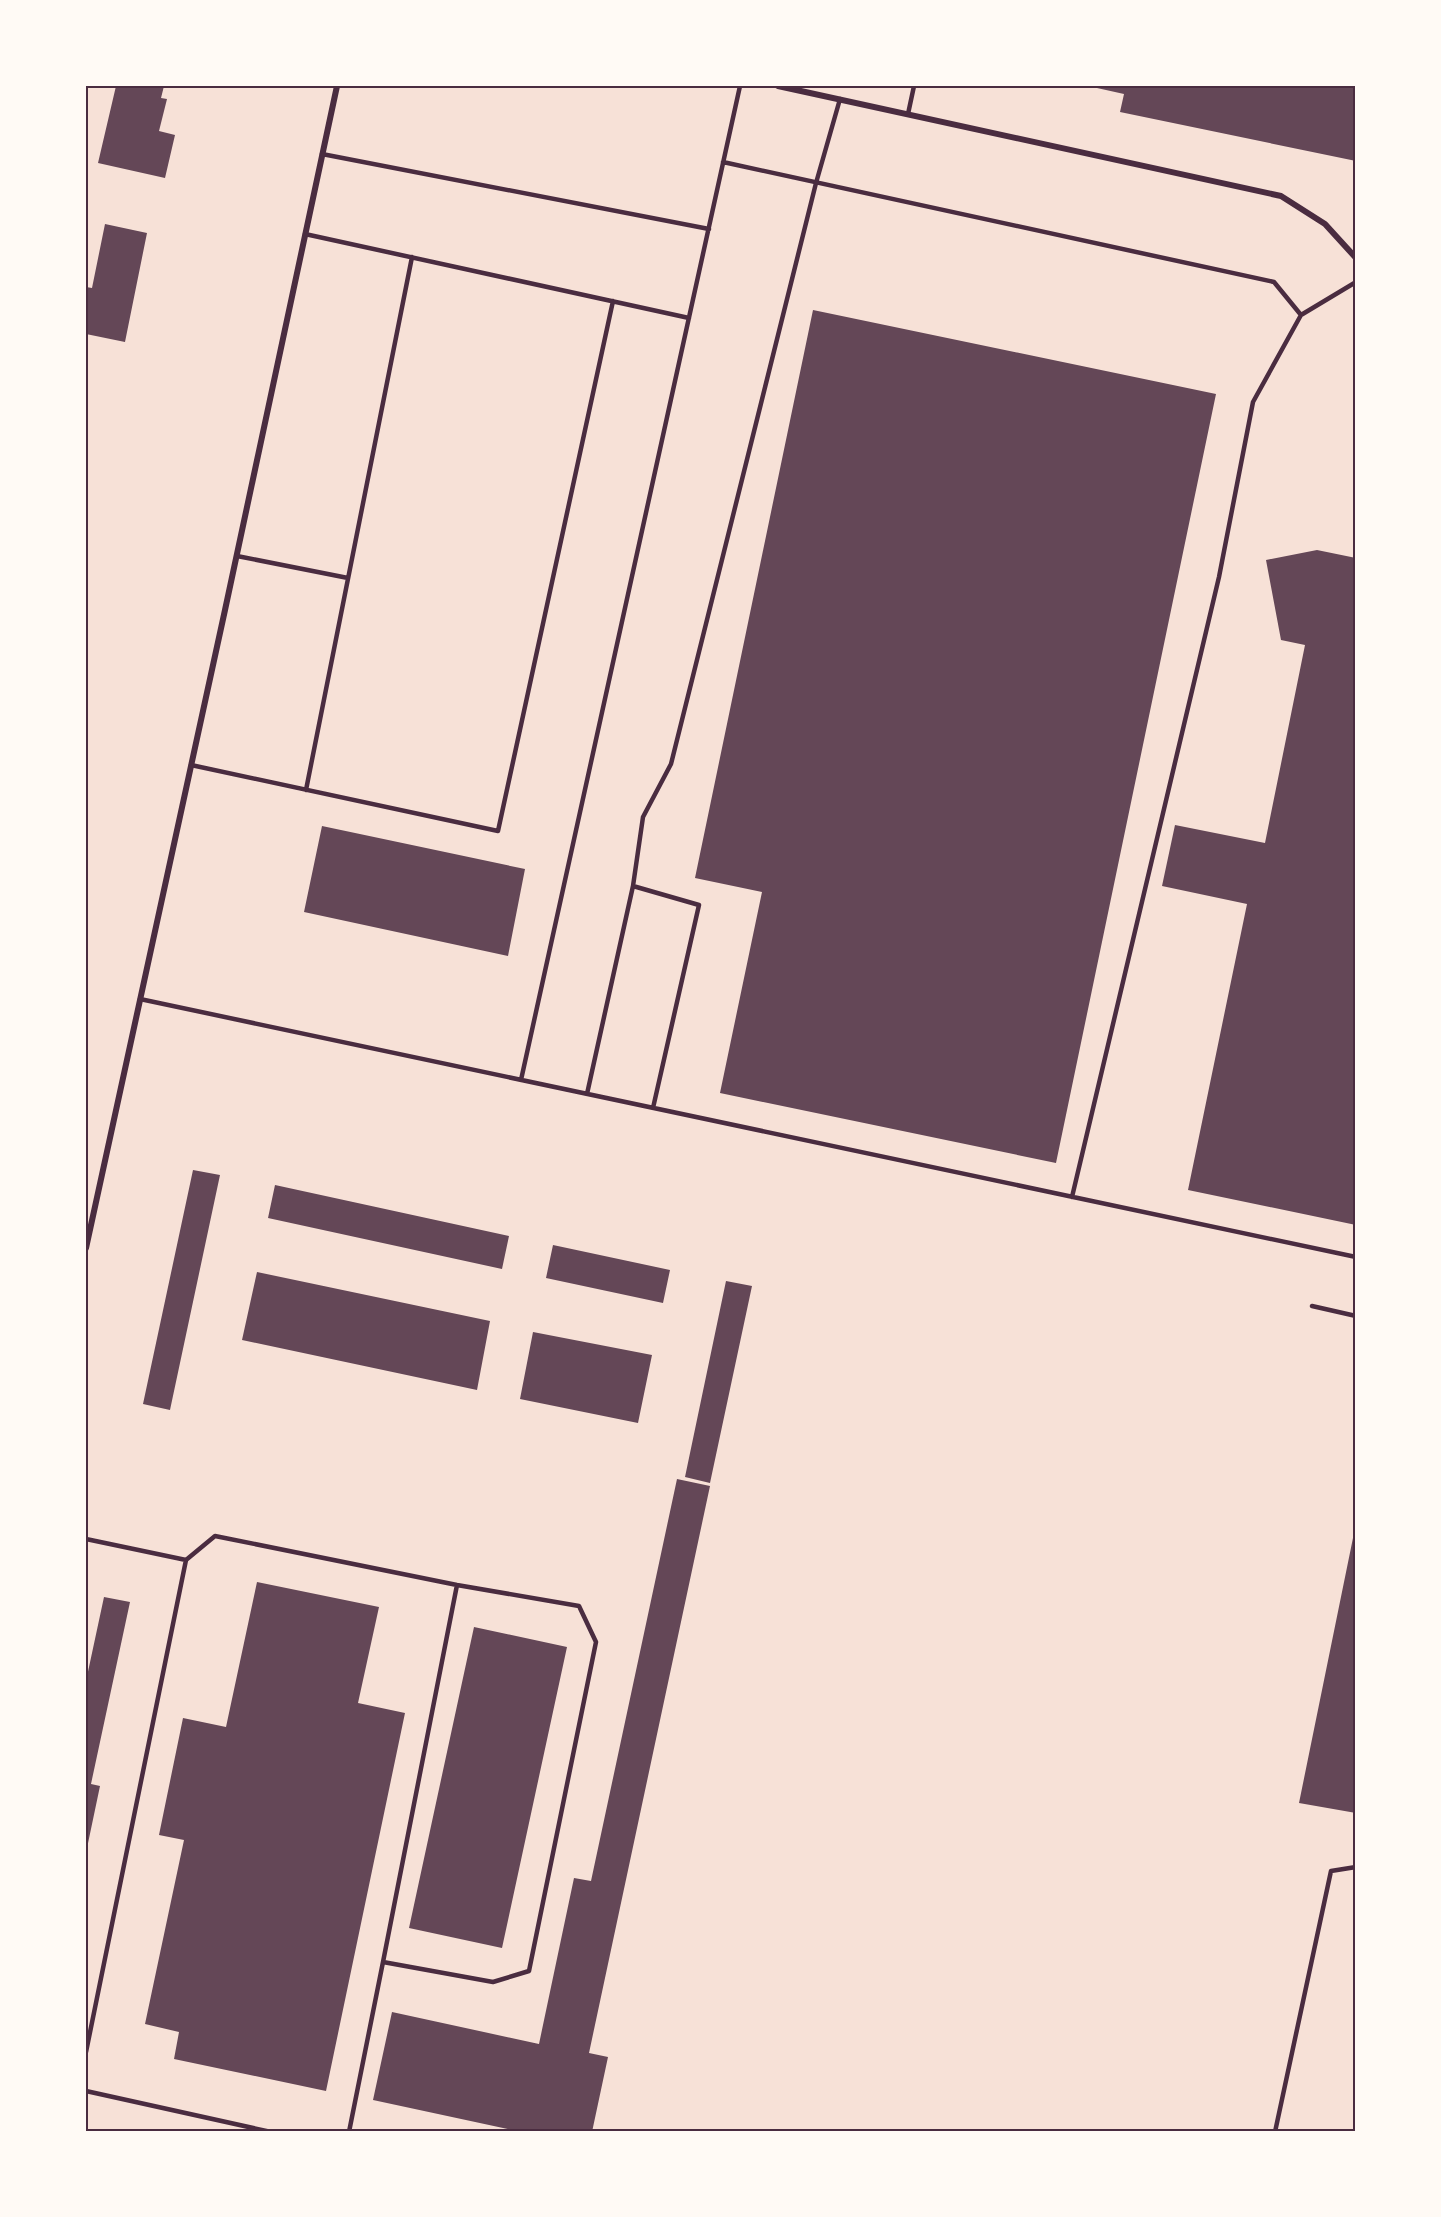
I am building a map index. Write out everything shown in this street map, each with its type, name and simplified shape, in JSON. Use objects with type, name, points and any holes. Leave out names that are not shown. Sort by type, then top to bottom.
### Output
[{"type":"street","points":[[86,1248],[337,86]]},
{"type":"street","points":[[778,86],[1281,196],[1325,224],[1356,258]]},
{"type":"lane","points":[[521,1080],[740,86]]},
{"type":"lane","points":[[908,114],[914,86]]},
{"type":"lane","points":[[586,1094],[633,886],[644,817],[671,764],[816,183],[840,99]]},
{"type":"lane","points":[[322,154],[709,229]]},
{"type":"lane","points":[[723,162],[1274,282],[1301,315]]},
{"type":"lane","points":[[305,234],[689,318]]},
{"type":"lane","points":[[306,790],[412,257]]},
{"type":"lane","points":[[1072,1197],[1219,577],[1253,402],[1301,315],[1356,282]]},
{"type":"lane","points":[[191,765],[498,831],[613,302]]},
{"type":"lane","points":[[237,556],[348,578]]},
{"type":"lane","points":[[633,886],[699,905],[653,1108]]},
{"type":"lane","points":[[140,999],[1356,1257]]},
{"type":"lane","points":[[1312,1306],[1356,1316]]},
{"type":"lane","points":[[86,2052],[186,1560],[215,1536],[457,1585],[579,1606],[596,1642],[529,1971],[493,1982],[383,1962]]},
{"type":"lane","points":[[86,1539],[186,1560]]},
{"type":"lane","points":[[349,2132],[457,1585]]},
{"type":"lane","points":[[1275,2132],[1330,1871],[1356,1867]]},
{"type":"lane","points":[[86,2091],[271,2132]]},
{"type":"building","points":[[116,86],[164,86],[161,98],[167,99],[159,131],[175,135],[165,178],[98,163]]},
{"type":"building","points":[[1088,86],[1356,86],[1356,161],[1120,112],[1124,94]]},
{"type":"building","points":[[105,224],[147,233],[125,342],[86,334],[86,287],[92,288]]},
{"type":"building","points":[[813,310],[1216,394],[1056,1163],[720,1093],[762,892],[695,878]]},
{"type":"building","points":[[1317,550],[1356,558],[1356,1225],[1188,1190],[1247,904],[1162,886],[1175,825],[1265,843],[1305,645],[1281,640],[1266,560]]},
{"type":"building","points":[[322,826],[525,869],[508,956],[304,912]]},
{"type":"building","points":[[193,1170],[220,1175],[170,1410],[143,1404]]},
{"type":"building","points":[[275,1185],[509,1236],[502,1269],[268,1218]]},
{"type":"building","points":[[553,1245],[670,1270],[663,1303],[546,1278]]},
{"type":"building","points":[[257,1272],[490,1321],[477,1390],[242,1340]]},
{"type":"building","points":[[726,1281],[752,1286],[710,1483],[685,1477]]},
{"type":"building","points":[[533,1332],[652,1355],[638,1423],[520,1399]]},
{"type":"building","points":[[677,1479],[710,1486],[589,2053],[608,2057],[592,2132],[522,2132],[373,2100],[392,2012],[539,2044],[574,1878],[591,1881]]},
{"type":"building","points":[[1354,1533],[1356,1533],[1356,1813],[1299,1803]]},
{"type":"building","points":[[257,1582],[379,1607],[358,1703],[405,1713],[326,2091],[174,2059],[179,2032],[145,2024],[184,1840],[159,1835],[183,1718],[226,1727]]},
{"type":"building","points":[[104,1597],[130,1602],[91,1784],[100,1786],[87,1848],[86,1681]]},
{"type":"building","points":[[474,1627],[567,1647],[502,1948],[409,1928]]}]
